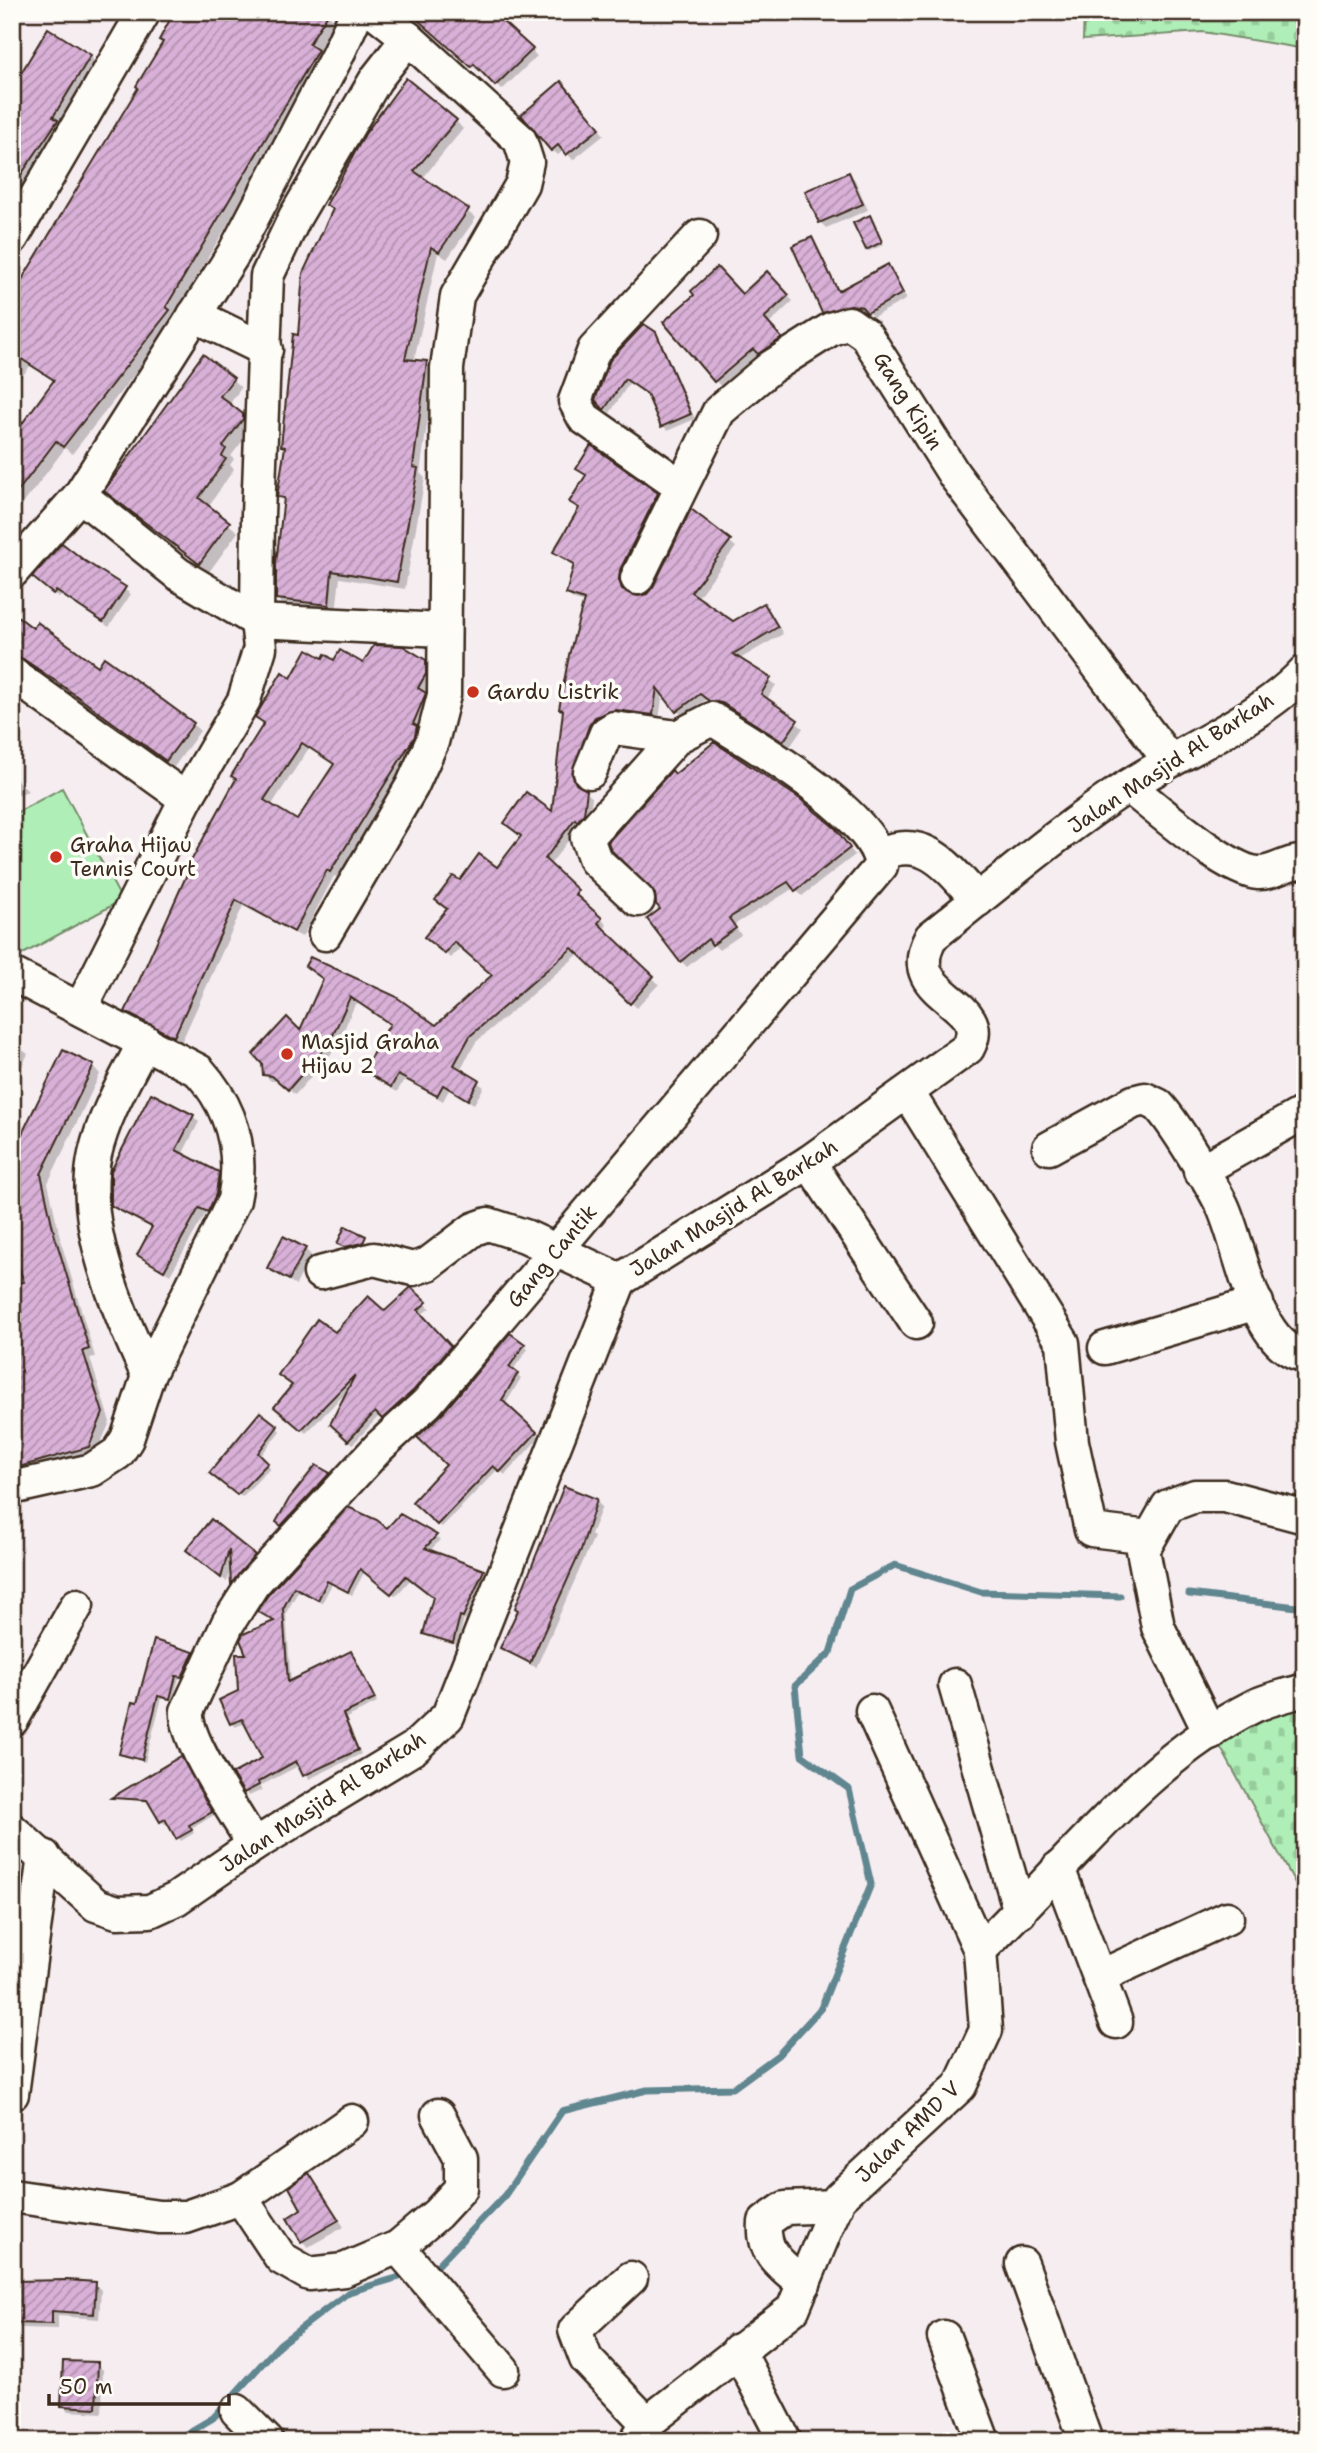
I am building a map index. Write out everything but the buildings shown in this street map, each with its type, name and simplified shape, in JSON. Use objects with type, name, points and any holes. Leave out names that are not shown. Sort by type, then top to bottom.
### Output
[{"type":"street","points":[[12,572],[80,495],[234,253],[337,56],[357,12]]},
{"type":"street","points":[[325,934],[412,786],[432,743],[444,695],[447,368],[457,296],[522,184],[527,162],[520,140],[408,38],[375,12]]},
{"type":"street","points":[[12,238],[141,14]]},
{"type":"street","points":[[81,1008],[186,799],[244,700],[260,648],[257,621],[267,275],[295,217],[376,79],[408,38]]},
{"type":"street","points":[[337,56],[376,79]]},
{"type":"street","points":[[681,486],[584,418],[576,401],[594,350],[700,236]]},
{"type":"street","points":[[234,253],[267,275]]},
{"type":"street","points":[[194,316],[266,350]]},
{"type":"street","name":"Gang Kipin","points":[[637,578],[712,423],[745,387],[831,329],[849,323],[857,326],[866,335],[923,427],[985,518],[1169,760]]},
{"type":"street","points":[[80,495],[178,574],[257,621],[443,630]]},
{"type":"street","name":"Jalan Masjid Al Barkah","points":[[29,1844],[96,1905],[117,1912],[150,1911],[176,1899],[254,1845],[414,1748],[447,1716],[620,1280],[809,1162],[968,1048],[973,1039],[970,1018],[932,983],[922,964],[922,954],[931,937],[1028,857],[1128,786],[1275,698],[1305,671]]},
{"type":"street","points":[[12,674],[186,799]]},
{"type":"street","points":[[638,900],[595,860],[587,838],[677,737],[712,719],[787,766],[850,816],[880,855],[908,846],[933,855],[978,900]]},
{"type":"street","points":[[590,772],[606,733],[614,729],[677,737]]},
{"type":"street","points":[[1128,786],[1206,846],[1248,871],[1261,873],[1300,861],[1305,863]]},
{"type":"street","name":"Gang Cantik","points":[[254,1845],[194,1741],[186,1720],[187,1711],[228,1623],[253,1584],[379,1447],[427,1403],[556,1252],[881,866],[880,855]]},
{"type":"street","points":[[12,974],[199,1071],[215,1089],[233,1128],[240,1173],[234,1200],[148,1376],[127,1439],[107,1462],[92,1470],[12,1488]]},
{"type":"street","points":[[145,1041],[105,1123],[92,1174],[101,1256],[124,1322],[148,1376]]},
{"type":"street","points":[[908,1093],[1063,1343],[1072,1442],[1091,1530],[1149,1537]]},
{"type":"street","points":[[1049,1148],[1133,1102],[1152,1100],[1163,1110],[1222,1206],[1256,1303],[1279,1342],[1286,1350],[1305,1355]]},
{"type":"street","points":[[1200,1171],[1305,1112]]},
{"type":"street","points":[[809,1162],[916,1323]]},
{"type":"street","points":[[320,1273],[374,1259],[413,1269],[421,1267],[440,1256],[474,1229],[488,1224],[525,1236],[620,1280]]},
{"type":"street","points":[[1105,1348],[1256,1303]]},
{"type":"street","points":[[1210,1733],[1158,1627],[1151,1603],[1143,1550],[1168,1506],[1195,1496],[1224,1496],[1305,1517]]},
{"type":"street","points":[[12,1720],[77,1605]]},
{"type":"street","points":[[955,1685],[1020,1912]]},
{"type":"street","points":[[872,1711],[980,1950],[1020,1912],[1080,1843],[1161,1771],[1210,1733],[1255,1706],[1305,1690]]},
{"type":"street","points":[[12,2094],[39,1899],[29,1844]]},
{"type":"street","points":[[1058,1868],[1116,2022]]},
{"type":"street","points":[[39,1899],[73,1883]]},
{"type":"street","points":[[1099,1977],[1227,1918]]},
{"type":"street","name":"Jalan AMD V","points":[[641,2432],[738,2350],[793,2309],[839,2198],[960,2086],[986,2030],[980,1950]]},
{"type":"street","points":[[412,2263],[437,2214],[461,2188],[461,2158],[438,2115]]},
{"type":"street","points":[[12,2196],[173,2217],[214,2210],[241,2198],[352,2120]]},
{"type":"street","points":[[241,2198],[281,2258],[309,2274],[412,2263]]},
{"type":"street","points":[[804,2284],[775,2259],[764,2239],[765,2222],[785,2208],[836,2206]]},
{"type":"street","points":[[412,2263],[503,2370]]},
{"type":"street","points":[[1022,2264],[1086,2441]]},
{"type":"street","points":[[631,2278],[575,2330],[586,2359],[641,2432]]},
{"type":"street","points":[[944,2337],[983,2441]]},
{"type":"street","points":[[738,2350],[785,2441]]},
{"type":"street","points":[[237,2411],[267,2441]]},
{"type":"green space","points":[[1084,12],[1305,12],[1305,49],[1203,32],[1083,40]]},
{"type":"green space","name":"Graha Hijau Tennis Court","points":[[62,788],[122,900],[12,960],[12,815]]},
{"type":"green space","points":[[1305,1695],[1305,1901],[1215,1737]]},
{"type":"waterway","points":[[428,2268],[437,2266],[505,2195],[562,2111],[647,2090],[733,2088],[778,2055],[821,2008],[871,1884],[849,1789],[802,1755],[795,1686],[830,1653],[850,1589],[895,1565],[981,1592],[1120,1596]]},
{"type":"waterway","points":[[1189,1594],[1305,1608]]},
{"type":"waterway","points":[[174,2441],[213,2418],[280,2344],[349,2292],[410,2274]]},
{"type":"place","name":"Gardu Listrik","points":[[473,692]]},
{"type":"place","name":"Graha Hijau Tennis Court","points":[[56,857]]},
{"type":"place","name":"Masjid Graha Hijau 2","points":[[287,1054]]}]
